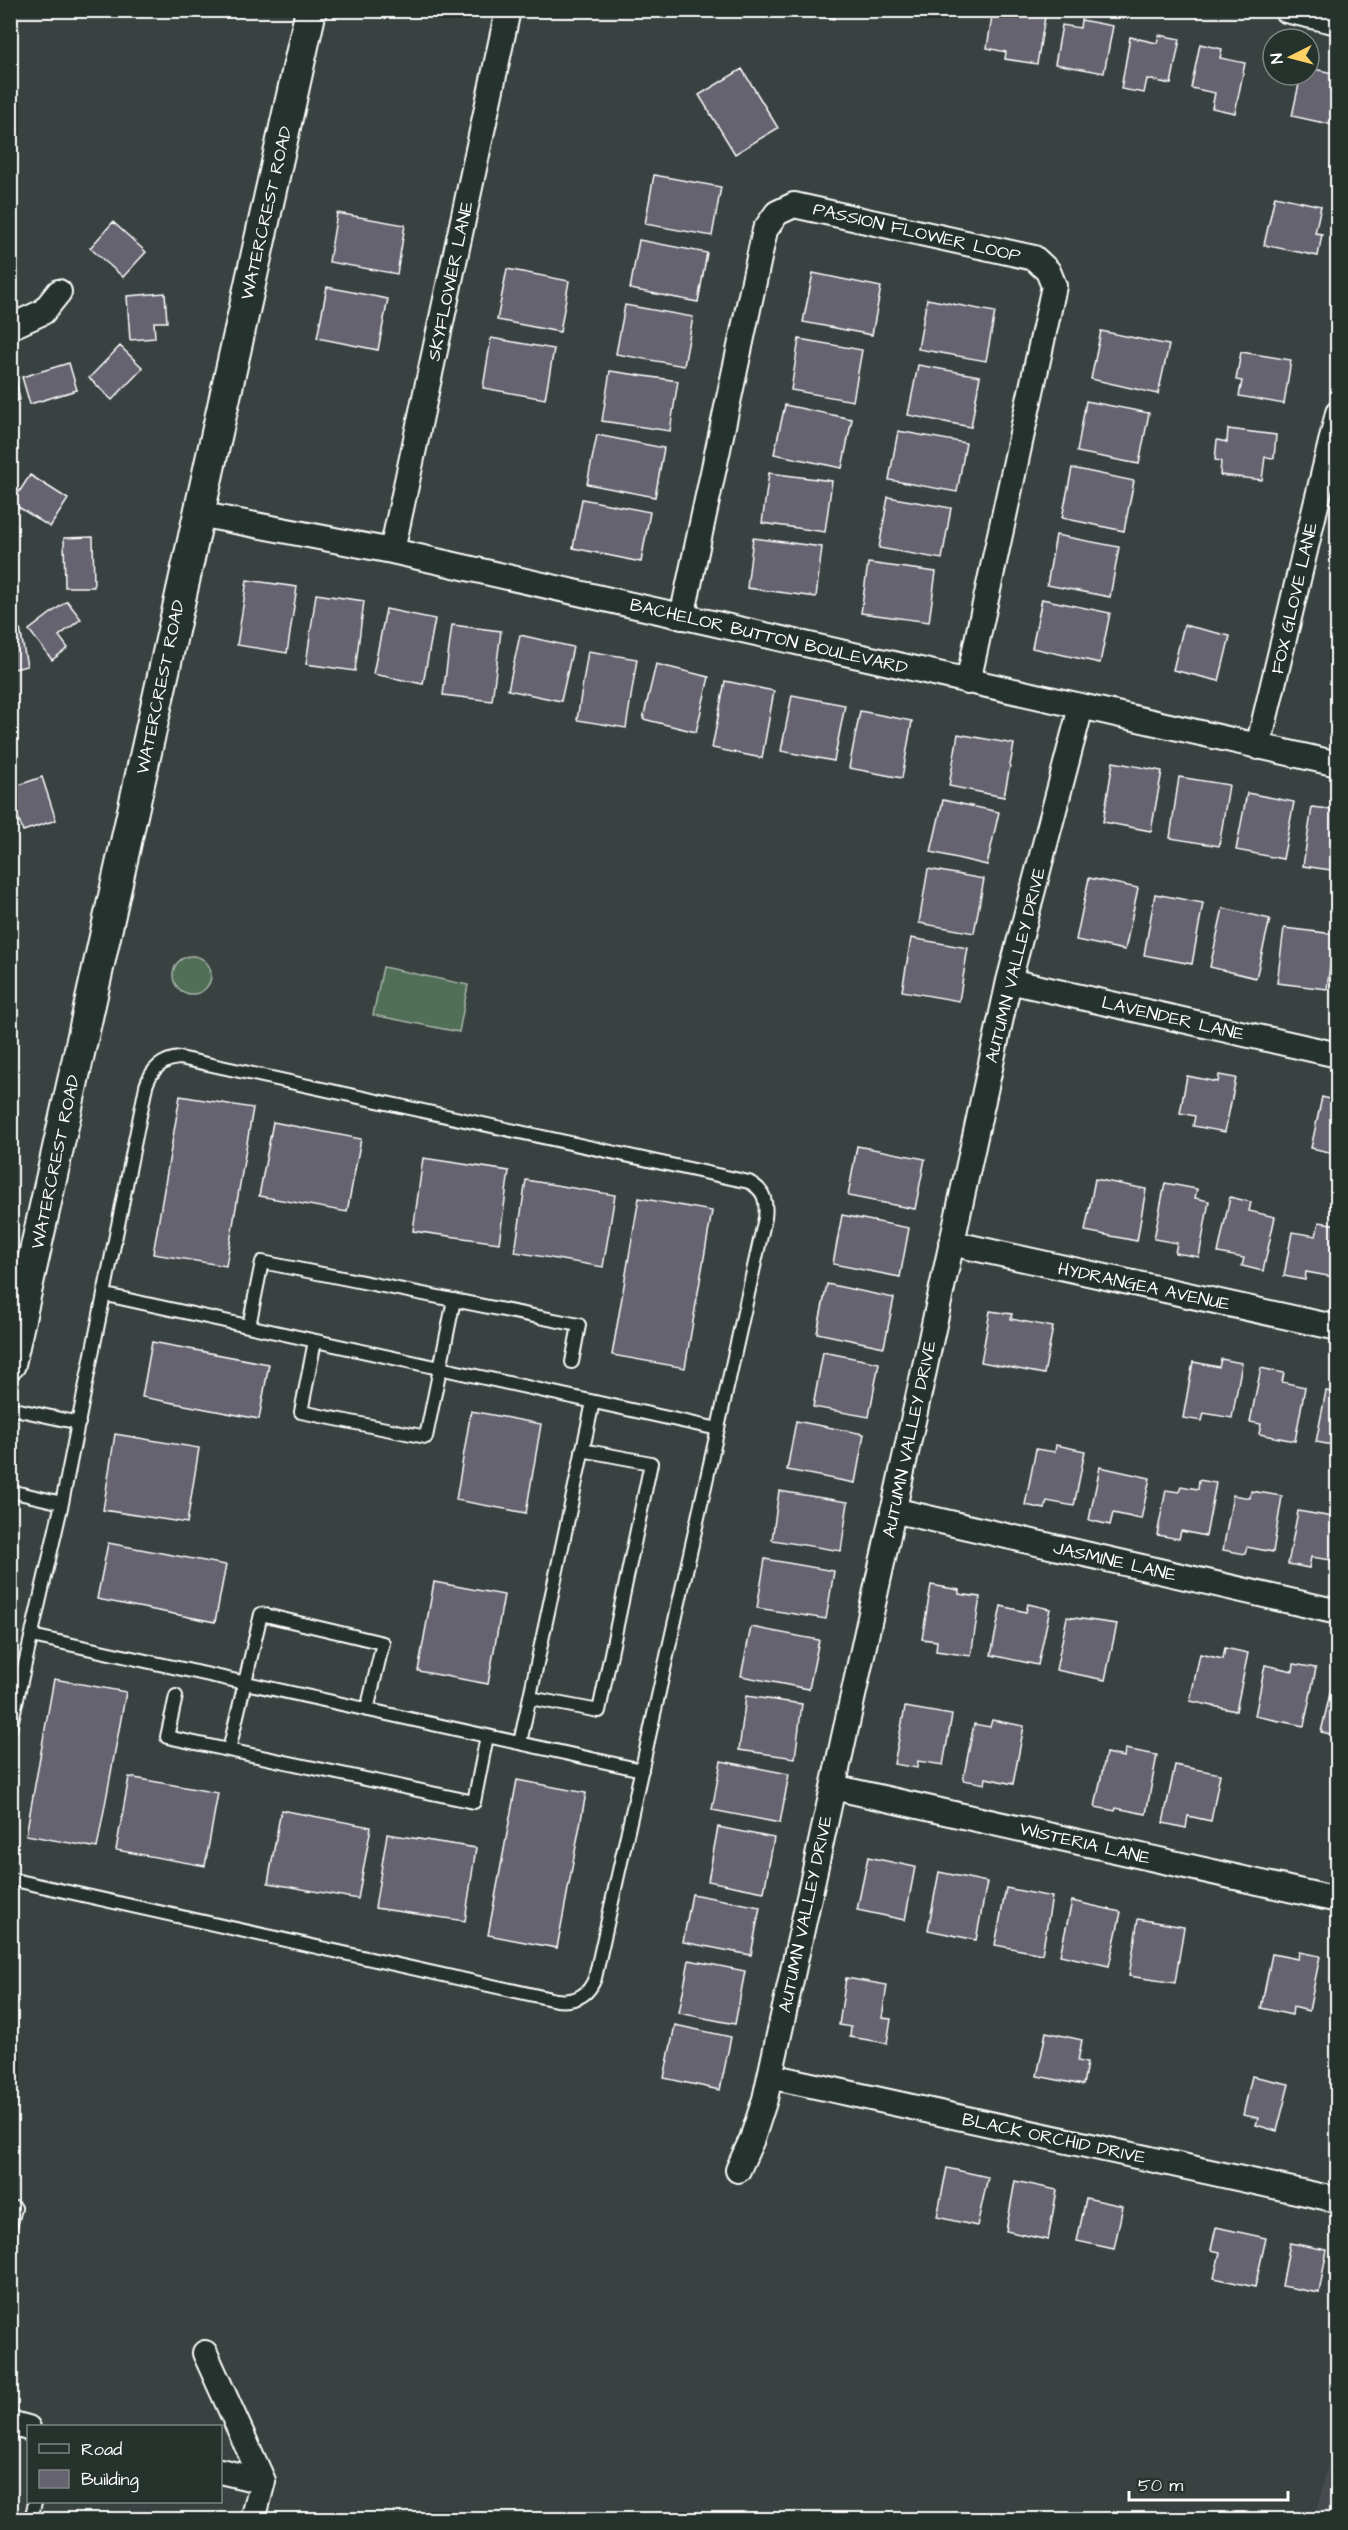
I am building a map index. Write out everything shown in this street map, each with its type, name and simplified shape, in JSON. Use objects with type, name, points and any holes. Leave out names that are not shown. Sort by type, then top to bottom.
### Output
[{"type":"street","name":"WATERCREST ROAD","points":[[10,1364],[311,10]]},
{"type":"street","name":"SKYFLOWER LANE","points":[[392,551],[508,10]]},
{"type":"street","points":[[1286,10],[1338,22]]},
{"type":"street","name":"PASSION FLOWER LOOP","points":[[682,617],[765,230],[777,213],[794,205],[1034,258],[1048,271],[1054,286],[968,682]]},
{"type":"street","points":[[10,327],[43,312],[60,292]]},
{"type":"street","name":"FOX GLOVE LANE","points":[[1258,747],[1338,413]]},
{"type":"street","name":"BACHELOR BUTTON BOULEVARD","points":[[198,514],[392,551],[1338,764]]},
{"type":"street","name":"AUTUMN VALLEY DRIVE","points":[[738,2170],[753,2139],[770,2076],[1009,981],[1081,707]]},
{"type":"street","name":"LAVENDER LANE","points":[[1009,981],[1338,1055]]},
{"type":"street","name":"HYDRANGEA AVENUE","points":[[951,1243],[1338,1328]]},
{"type":"street","name":"JASMINE LANE","points":[[893,1510],[1338,1612]]},
{"type":"street","name":"WISTERIA LANE","points":[[833,1787],[1338,1900]]},
{"type":"street","name":"BLACK ORCHID DRIVE","points":[[770,2076],[1338,2200]]},
{"type":"street","points":[[206,2353],[263,2481],[253,2520]]},
{"type":"street","points":[[10,2424],[27,2428]]},
{"type":"street","points":[[222,2471],[263,2481]]},
{"type":"lane","points":[[10,1729],[62,1503],[106,1294],[146,1086],[153,1070],[170,1059],[180,1058],[738,1180],[758,1187],[764,1196],[766,1206],[595,1978],[586,1993],[573,2000],[556,2000],[10,1879]]},
{"type":"lane","points":[[249,1326],[262,1262],[579,1325],[572,1362]]},
{"type":"lane","points":[[106,1294],[718,1429]]},
{"type":"lane","points":[[315,1341],[301,1412],[426,1437],[454,1300]]},
{"type":"lane","points":[[520,1743],[593,1402]]},
{"type":"lane","points":[[10,1408],[79,1422]]},
{"type":"lane","points":[[530,1698],[599,1711],[602,1700],[651,1463],[582,1450]]},
{"type":"lane","points":[[10,1491],[62,1503]]},
{"type":"lane","points":[[229,1750],[261,1614],[383,1643],[367,1710]]},
{"type":"lane","points":[[32,1636],[642,1770]]},
{"type":"lane","points":[[176,1696],[167,1737],[474,1802],[487,1736]]},
{"type":"lane","points":[[10,2207],[15,2208],[10,2227]]},
{"type":"lane","points":[[31,2520],[35,2503]]},
{"type":"shaded area","points":[[1337,2419],[1337,2519],[1316,2519]]},
{"type":"green space","points":[[192,956],[206,961],[211,975],[206,989],[192,994],[178,989],[173,975],[178,961]]},
{"type":"green space","points":[[383,967],[468,985],[459,1032],[373,1015]]},
{"type":"building","points":[[801,10],[835,10],[834,19],[800,14]]},
{"type":"building","points":[[993,10],[1046,11],[1037,64],[1005,59],[1006,52],[987,48]]},
{"type":"building","points":[[1081,20],[1113,26],[1104,73],[1055,64],[1062,25],[1080,28]]},
{"type":"building","points":[[1159,35],[1180,39],[1171,84],[1147,79],[1144,93],[1121,89],[1130,37],[1157,43]]},
{"type":"building","points":[[1200,44],[1222,49],[1220,58],[1245,63],[1235,113],[1212,108],[1215,93],[1191,88]]},
{"type":"building","points":[[742,69],[778,128],[735,154],[699,95]]},
{"type":"building","points":[[1321,70],[1338,74],[1338,126],[1292,116],[1298,87],[1321,87]]},
{"type":"building","points":[[654,175],[721,187],[712,236],[645,224]]},
{"type":"building","points":[[1275,196],[1321,206],[1315,233],[1322,234],[1318,256],[1264,245]]},
{"type":"building","points":[[337,213],[405,225],[397,274],[329,262]]},
{"type":"building","points":[[113,222],[146,252],[123,277],[90,248]]},
{"type":"building","points":[[639,240],[707,253],[698,302],[630,289]]},
{"type":"building","points":[[507,269],[569,281],[560,332],[497,320]]},
{"type":"building","points":[[813,273],[881,287],[872,335],[803,322]]},
{"type":"building","points":[[327,287],[388,299],[378,350],[317,338]]},
{"type":"building","points":[[165,293],[167,322],[154,322],[155,338],[130,340],[127,296]]},
{"type":"building","points":[[927,299],[995,312],[986,361],[918,349]]},
{"type":"building","points":[[625,305],[693,317],[684,366],[616,354]]},
{"type":"building","points":[[1101,331],[1169,345],[1158,394],[1091,379]]},
{"type":"building","points":[[491,338],[554,349],[545,399],[483,388]]},
{"type":"building","points":[[799,339],[862,350],[853,401],[791,390]]},
{"type":"building","points":[[120,346],[143,368],[112,400],[89,378]]},
{"type":"building","points":[[1241,352],[1291,360],[1284,404],[1239,396],[1242,381],[1236,380]]},
{"type":"building","points":[[69,363],[77,390],[30,404],[22,377]]},
{"type":"building","points":[[918,365],[980,376],[971,427],[908,415]]},
{"type":"building","points":[[610,371],[678,381],[670,431],[602,421]]},
{"type":"building","points":[[15,375],[20,400],[10,402],[10,376]]},
{"type":"building","points":[[1086,401],[1149,413],[1139,464],[1077,452]]},
{"type":"building","points":[[785,405],[852,419],[842,468],[774,454]]},
{"type":"building","points":[[1228,429],[1276,435],[1274,458],[1265,457],[1262,480],[1220,475],[1221,461],[1215,460],[1217,440],[1227,442]]},
{"type":"building","points":[[898,431],[966,443],[957,492],[889,480]]},
{"type":"building","points":[[597,435],[664,448],[655,497],[587,484]]},
{"type":"building","points":[[1072,468],[1134,481],[1124,531],[1062,518]]},
{"type":"building","points":[[769,473],[832,481],[825,532],[762,523]]},
{"type":"building","points":[[30,475],[68,499],[50,527],[12,503]]},
{"type":"building","points":[[888,497],[951,508],[942,559],[879,548]]},
{"type":"building","points":[[582,499],[650,512],[641,562],[573,548]]},
{"type":"building","points":[[1056,535],[1119,547],[1110,597],[1047,585]]},
{"type":"building","points":[[93,537],[94,587],[65,587],[64,538]]},
{"type":"building","points":[[753,538],[822,547],[816,597],[747,588]]},
{"type":"building","points":[[868,563],[936,572],[929,622],[861,613]]},
{"type":"building","points":[[247,580],[297,587],[287,653],[237,645]]},
{"type":"building","points":[[316,594],[364,601],[355,671],[306,664]]},
{"type":"building","points":[[1042,599],[1110,613],[1100,663],[1032,648]]},
{"type":"building","points":[[67,601],[81,619],[59,636],[68,648],[52,660],[29,630]]},
{"type":"building","points":[[386,609],[435,619],[423,684],[373,674]]},
{"type":"building","points":[[452,625],[501,631],[492,701],[443,695]]},
{"type":"building","points":[[1184,625],[1230,636],[1219,681],[1173,670]]},
{"type":"building","points":[[20,629],[27,666],[10,670],[10,631]]},
{"type":"building","points":[[520,635],[573,647],[561,701],[508,690]]},
{"type":"building","points":[[588,651],[637,659],[626,728],[577,720]]},
{"type":"building","points":[[656,664],[709,677],[696,732],[643,719]]},
{"type":"building","points":[[725,681],[774,691],[762,758],[712,748]]},
{"type":"building","points":[[792,695],[845,705],[834,761],[781,751]]},
{"type":"building","points":[[860,711],[912,721],[902,778],[849,768]]},
{"type":"building","points":[[958,734],[1014,744],[1004,797],[949,786]]},
{"type":"building","points":[[1113,762],[1162,771],[1151,831],[1103,822]]},
{"type":"building","points":[[42,777],[56,820],[23,831],[10,795],[10,788]]},
{"type":"building","points":[[1179,777],[1229,785],[1219,846],[1170,838]]},
{"type":"building","points":[[1247,793],[1294,802],[1283,859],[1236,850]]},
{"type":"building","points":[[943,800],[999,812],[987,865],[931,852]]},
{"type":"building","points":[[1312,807],[1338,810],[1338,871],[1303,866]]},
{"type":"building","points":[[928,869],[984,879],[974,933],[919,923]]},
{"type":"building","points":[[1089,878],[1138,888],[1125,950],[1076,940]]},
{"type":"building","points":[[1155,894],[1203,903],[1192,964],[1144,955]]},
{"type":"building","points":[[1223,908],[1270,919],[1256,978],[1210,967]]},
{"type":"building","points":[[1284,928],[1334,934],[1327,989],[1277,983]]},
{"type":"building","points":[[911,938],[968,948],[959,1001],[902,991]]},
{"type":"building","points":[[1219,1075],[1236,1078],[1225,1132],[1193,1126],[1195,1116],[1180,1113],[1187,1076],[1218,1082]]},
{"type":"building","points":[[180,1096],[253,1108],[226,1266],[153,1254]]},
{"type":"building","points":[[1322,1097],[1338,1101],[1338,1154],[1311,1148]]},
{"type":"building","points":[[273,1122],[361,1139],[347,1212],[259,1196]]},
{"type":"building","points":[[857,1146],[925,1159],[915,1209],[848,1196]]},
{"type":"building","points":[[423,1158],[509,1171],[499,1243],[413,1231]]},
{"type":"building","points":[[1095,1179],[1146,1189],[1137,1241],[1085,1231]]},
{"type":"building","points":[[526,1180],[615,1195],[603,1267],[515,1252]]},
{"type":"building","points":[[1165,1183],[1197,1189],[1195,1198],[1209,1201],[1199,1257],[1175,1253],[1177,1243],[1154,1239]]},
{"type":"building","points":[[1230,1197],[1251,1202],[1249,1211],[1275,1217],[1263,1271],[1242,1266],[1244,1258],[1218,1253]]},
{"type":"building","points":[[639,1198],[712,1211],[685,1368],[612,1355]]},
{"type":"building","points":[[842,1215],[909,1228],[900,1277],[833,1264]]},
{"type":"building","points":[[1319,1222],[1338,1225],[1338,1250],[1333,1277],[1306,1272],[1305,1280],[1284,1276],[1292,1232],[1316,1236]]},
{"type":"building","points":[[827,1284],[894,1298],[884,1347],[817,1333]]},
{"type":"building","points":[[990,1311],[1012,1314],[1011,1319],[1053,1327],[1044,1374],[981,1362]]},
{"type":"building","points":[[152,1342],[269,1364],[259,1419],[142,1397]]},
{"type":"building","points":[[823,1352],[879,1363],[869,1417],[813,1407]]},
{"type":"building","points":[[1221,1359],[1242,1363],[1232,1418],[1204,1413],[1202,1421],[1183,1418],[1193,1362],[1219,1367]]},
{"type":"building","points":[[1261,1368],[1284,1373],[1282,1382],[1305,1387],[1295,1441],[1259,1434],[1261,1424],[1250,1422]]},
{"type":"building","points":[[1326,1391],[1338,1393],[1338,1446],[1316,1442]]},
{"type":"building","points":[[471,1411],[541,1424],[526,1513],[456,1500]]},
{"type":"building","points":[[796,1421],[864,1434],[855,1483],[787,1470]]},
{"type":"building","points":[[115,1434],[199,1448],[187,1523],[103,1510]]},
{"type":"building","points":[[1056,1445],[1085,1451],[1074,1506],[1047,1501],[1045,1509],[1025,1505],[1036,1449],[1055,1452]]},
{"type":"building","points":[[1100,1467],[1150,1478],[1141,1519],[1113,1513],[1110,1525],[1089,1520]]},
{"type":"building","points":[[1199,1480],[1216,1483],[1206,1536],[1181,1531],[1179,1539],[1157,1535],[1166,1490],[1179,1492],[1181,1486],[1198,1489]]},
{"type":"building","points":[[779,1491],[848,1502],[841,1551],[772,1540]]},
{"type":"building","points":[[1251,1491],[1282,1496],[1273,1552],[1247,1547],[1245,1554],[1223,1550],[1233,1495],[1250,1498]]},
{"type":"building","points":[[1298,1511],[1338,1518],[1338,1561],[1311,1557],[1309,1568],[1288,1564]]},
{"type":"building","points":[[108,1543],[226,1565],[215,1622],[97,1599]]},
{"type":"building","points":[[765,1559],[834,1571],[826,1619],[757,1608]]},
{"type":"building","points":[[434,1582],[504,1595],[488,1684],[418,1671]]},
{"type":"building","points":[[931,1585],[959,1590],[959,1594],[980,1597],[971,1656],[936,1651],[937,1641],[922,1639]]},
{"type":"building","points":[[1028,1604],[1050,1609],[1038,1665],[991,1655],[1001,1606],[1026,1612]]},
{"type":"building","points":[[1067,1617],[1117,1624],[1105,1680],[1056,1670]]},
{"type":"building","points":[[751,1627],[819,1640],[809,1689],[741,1676]]},
{"type":"building","points":[[1225,1648],[1248,1653],[1236,1711],[1190,1701],[1200,1654],[1223,1659]]},
{"type":"building","points":[[1294,1664],[1316,1668],[1304,1726],[1255,1716],[1265,1665],[1293,1671]]},
{"type":"building","points":[[54,1679],[126,1692],[97,1848],[26,1835]]},
{"type":"building","points":[[1333,1681],[1338,1682],[1338,1736],[1321,1732]]},
{"type":"building","points":[[746,1696],[802,1704],[795,1758],[739,1750]]},
{"type":"building","points":[[905,1707],[952,1715],[943,1765],[918,1761],[917,1768],[894,1764]]},
{"type":"building","points":[[992,1720],[1024,1726],[1013,1784],[986,1778],[985,1784],[963,1780],[974,1724],[990,1727]]},
{"type":"building","points":[[1125,1749],[1157,1755],[1146,1814],[1116,1808],[1115,1811],[1095,1807],[1106,1753],[1124,1757]]},
{"type":"building","points":[[721,1761],[789,1774],[780,1823],[712,1810]]},
{"type":"building","points":[[1175,1765],[1220,1774],[1211,1821],[1188,1816],[1186,1828],[1163,1823]]},
{"type":"building","points":[[129,1777],[218,1793],[205,1866],[116,1850]]},
{"type":"building","points":[[517,1780],[586,1793],[557,1948],[488,1935]]},
{"type":"building","points":[[281,1810],[371,1827],[358,1899],[268,1883]]},
{"type":"building","points":[[718,1827],[774,1838],[764,1892],[708,1881]]},
{"type":"building","points":[[387,1834],[476,1848],[465,1921],[375,1908]]},
{"type":"building","points":[[868,1857],[915,1867],[905,1920],[857,1910]]},
{"type":"building","points":[[939,1872],[987,1882],[976,1940],[928,1930]]},
{"type":"building","points":[[1006,1888],[1052,1897],[1042,1954],[995,1945]]},
{"type":"building","points":[[692,1894],[760,1907],[751,1955],[683,1942]]},
{"type":"building","points":[[1072,1901],[1121,1912],[1109,1966],[1060,1955]]},
{"type":"building","points":[[1138,1919],[1184,1927],[1175,1983],[1129,1976]]},
{"type":"building","points":[[1299,1952],[1320,1956],[1309,2011],[1293,2007],[1292,2015],[1261,2008],[1272,1954],[1298,1959]]},
{"type":"building","points":[[689,1960],[745,1971],[735,2024],[679,2013]]},
{"type":"building","points":[[846,1978],[887,1985],[882,2018],[891,2019],[887,2043],[850,2037],[851,2027],[839,2025]]},
{"type":"building","points":[[675,2025],[731,2037],[720,2090],[664,2078]]},
{"type":"building","points":[[1046,2032],[1082,2040],[1078,2061],[1087,2063],[1083,2085],[1037,2076]]},
{"type":"building","points":[[1252,2076],[1289,2084],[1277,2131],[1256,2125],[1258,2118],[1243,2115]]},
{"type":"building","points":[[947,2168],[988,2177],[977,2226],[937,2217]]},
{"type":"building","points":[[1015,2181],[1057,2190],[1048,2240],[1006,2231]]},
{"type":"building","points":[[1086,2198],[1123,2206],[1114,2249],[1077,2241]]},
{"type":"building","points":[[1216,2227],[1266,2238],[1255,2287],[1214,2278],[1220,2252],[1211,2250]]},
{"type":"building","points":[[1290,2243],[1327,2250],[1319,2293],[1282,2286]]}]
